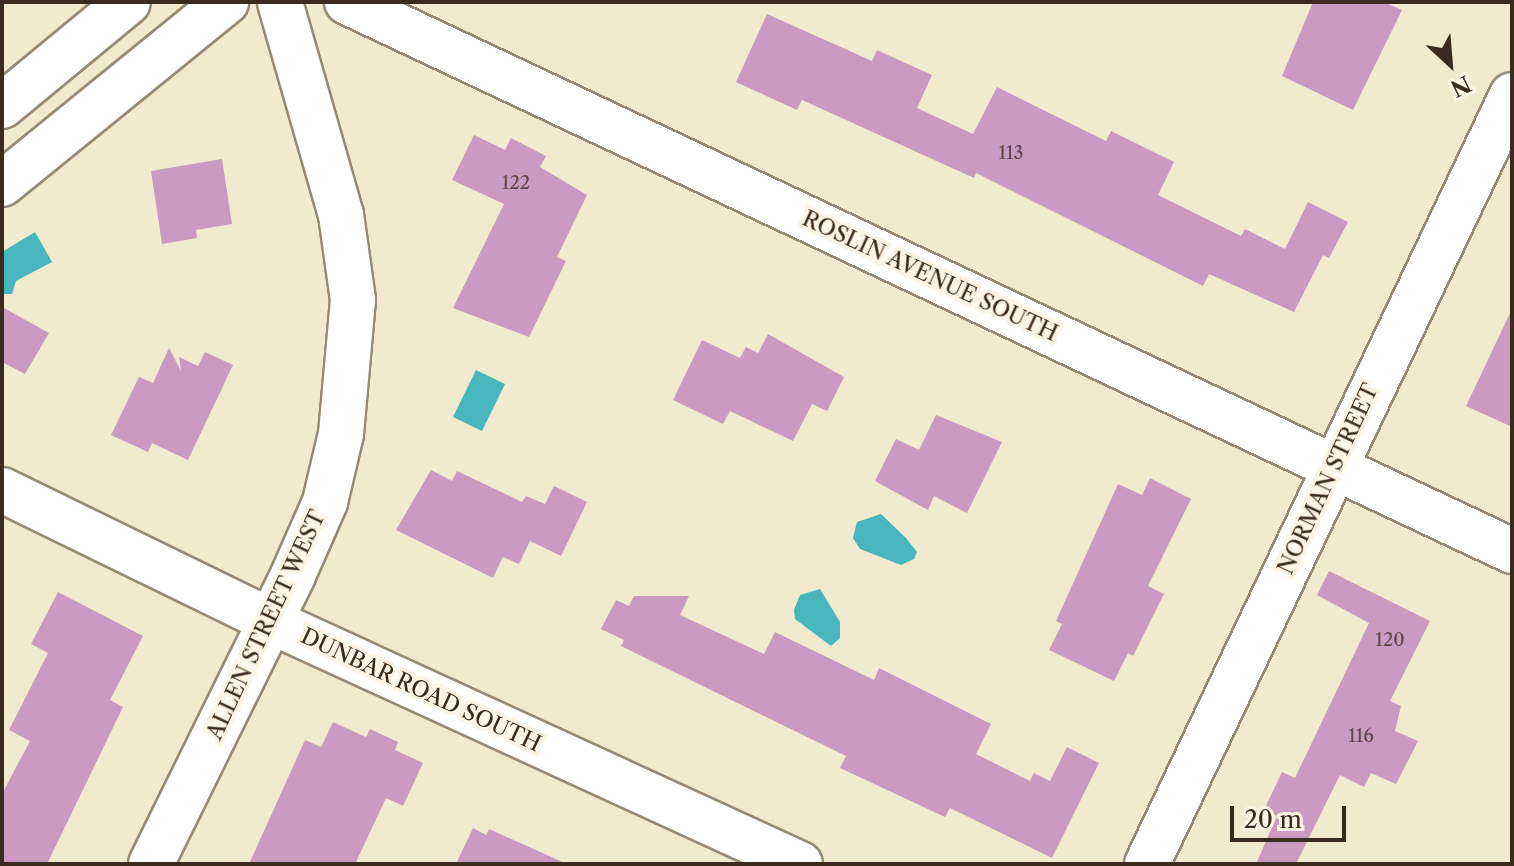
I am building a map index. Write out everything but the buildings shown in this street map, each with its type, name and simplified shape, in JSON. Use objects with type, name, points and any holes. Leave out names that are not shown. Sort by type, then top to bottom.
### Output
[{"type":"street","points":[[2,106],[128,2]]},
{"type":"street","points":[[2,184],[226,2]]},
{"type":"street","name":"ALLEN STREET WEST","points":[[151,864],[325,502],[341,434],[353,300],[341,215],[280,2]]},
{"type":"street","name":"ROSLIN AVENUE SOUTH","points":[[347,2],[1512,551]]},
{"type":"street","name":"NORMAN STREET","points":[[1147,864],[1333,466],[1512,95]]},
{"type":"street","name":"DUNBAR ROAD SOUTH","points":[[2,490],[270,621],[800,864]]},
{"type":"water","points":[[35,232],[52,262],[16,281],[12,294],[2,294],[2,252]]},
{"type":"water","points":[[476,370],[505,384],[482,431],[453,417]]},
{"type":"water","points":[[881,514],[917,552],[914,559],[901,565],[860,549],[853,538],[857,522]]},
{"type":"water","points":[[820,589],[840,622],[840,638],[831,646],[795,619],[794,610],[800,595]]}]
